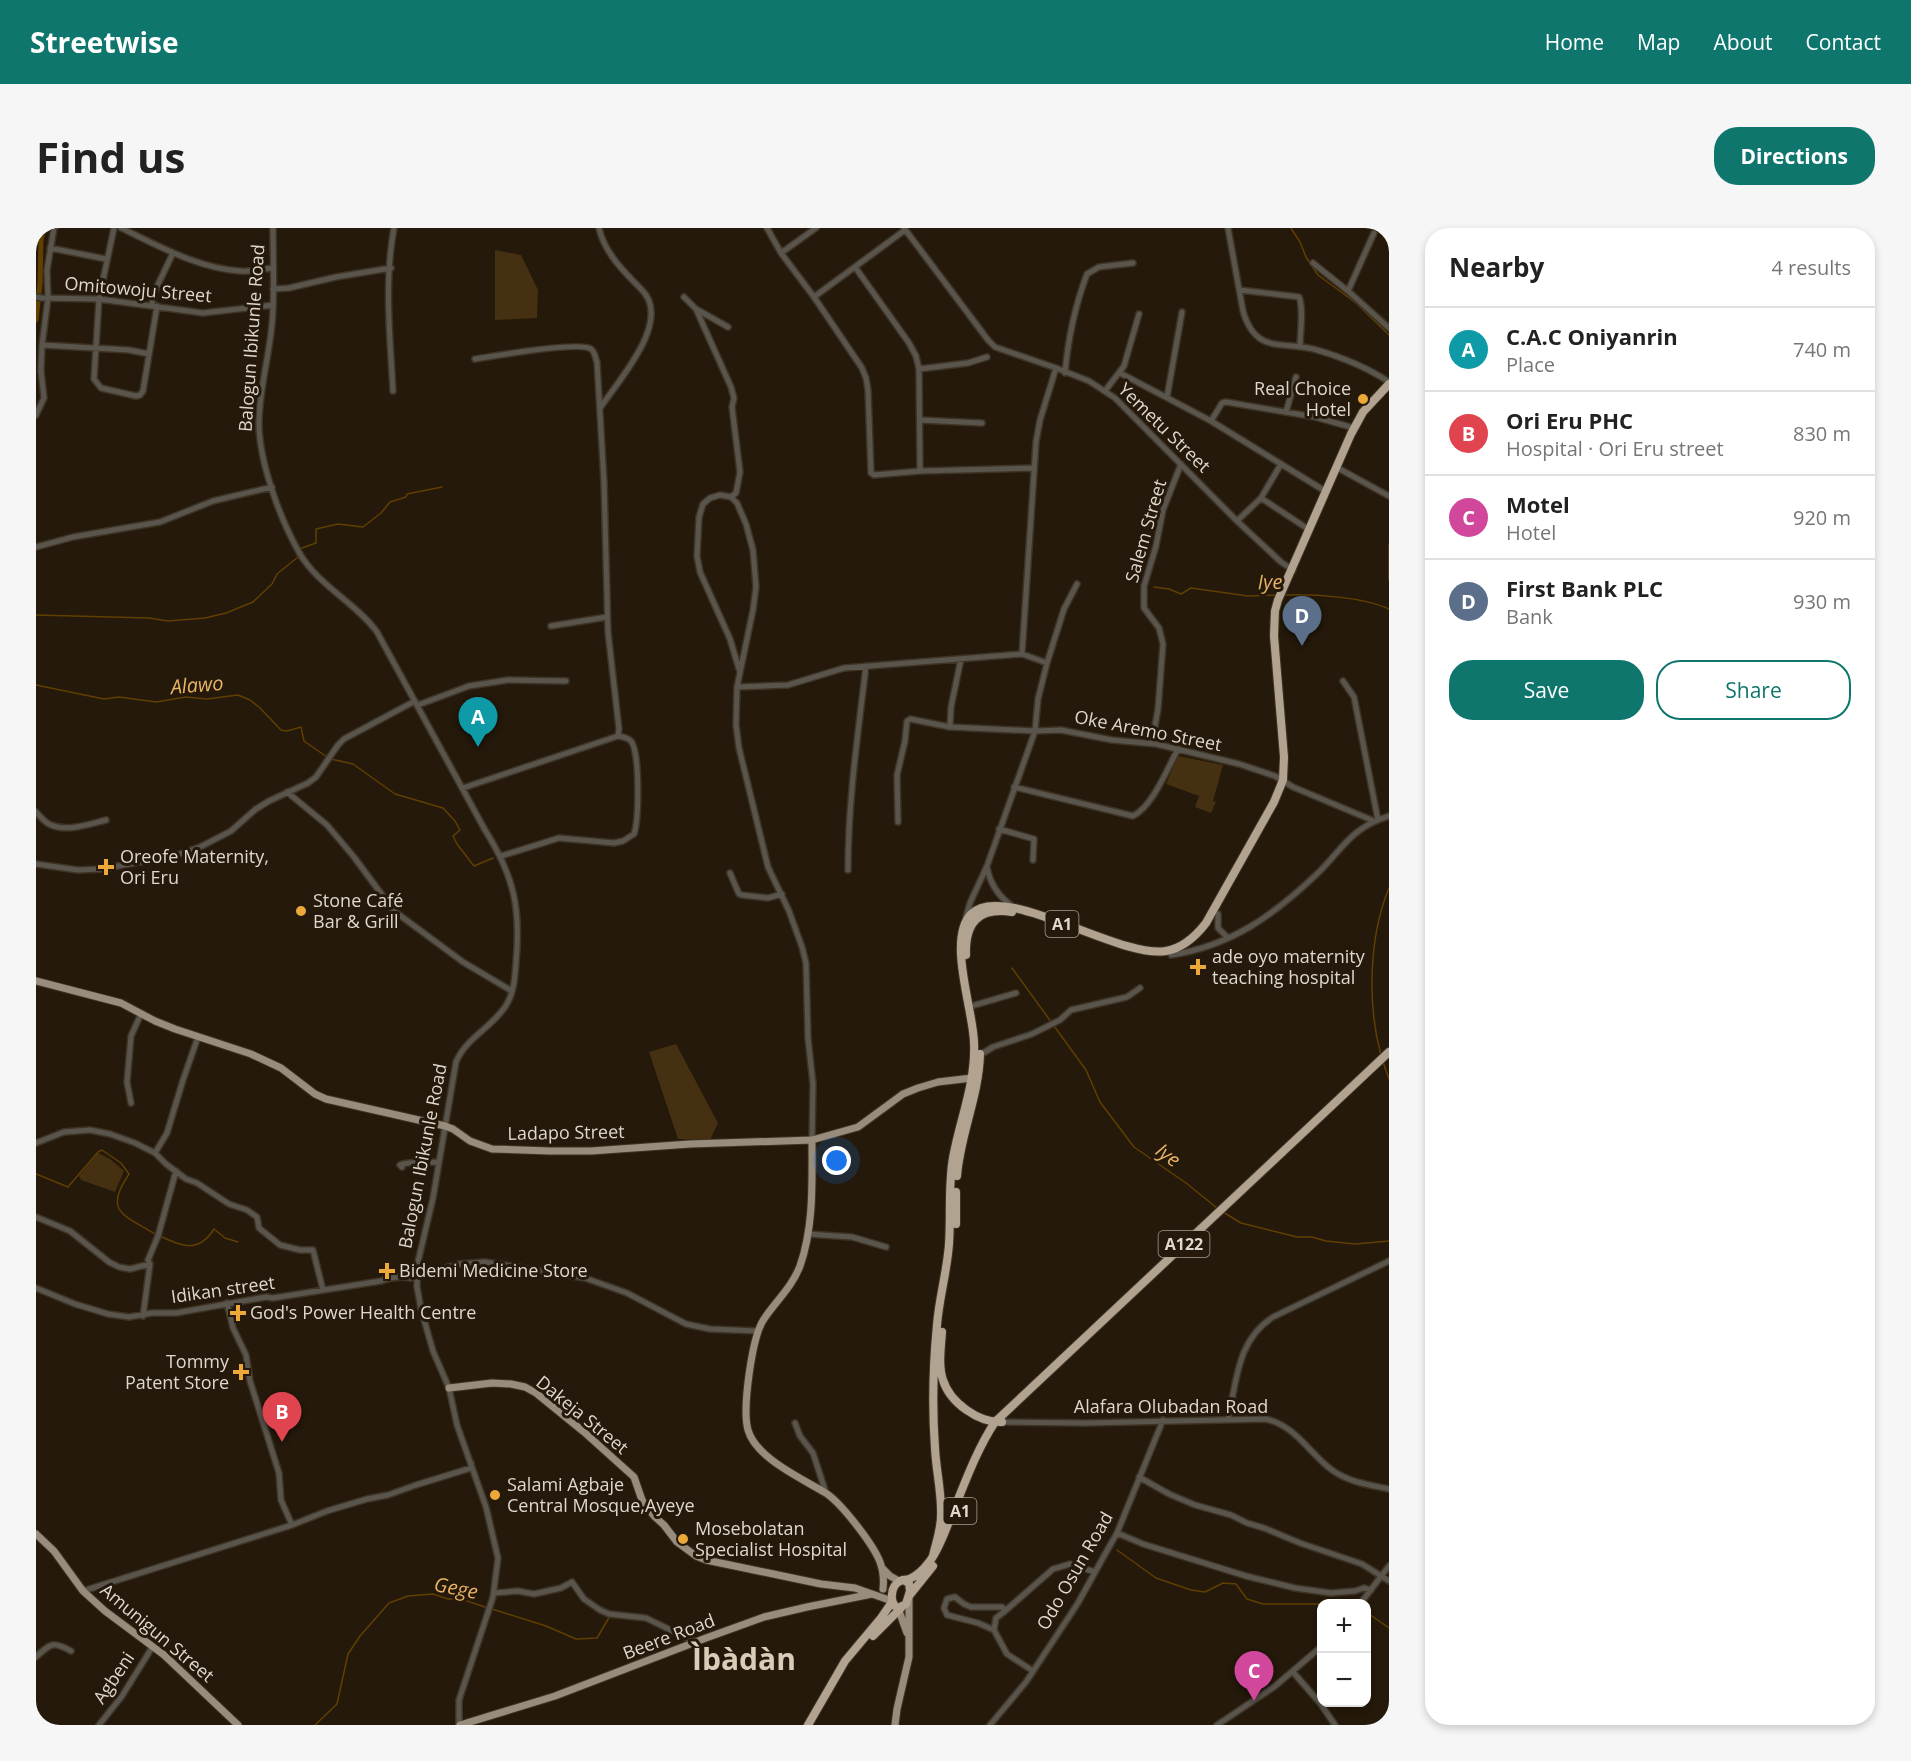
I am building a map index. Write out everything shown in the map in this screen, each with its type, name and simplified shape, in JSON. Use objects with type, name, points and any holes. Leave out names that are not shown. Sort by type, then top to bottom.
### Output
[{"type":"highway","name":"A1","points":[[1292,569],[1354,428],[1363,412],[1389,383]]},
{"type":"highway","name":"A1","points":[[900,1581],[921,1572],[934,1558],[941,1515],[933,1410],[939,1336],[954,1248],[955,1147],[969,1096],[974,1062],[974,1028],[961,955],[961,934],[964,924],[975,910],[992,905],[1013,907],[1141,956],[1171,955],[1192,945],[1202,937],[1218,914],[1281,798],[1285,782],[1289,755],[1279,621],[1292,569],[1325,491],[1362,422],[1389,390]]},
{"type":"highway","name":"A1","points":[[954,1176],[977,1085],[980,1055],[979,1027],[966,948],[969,929],[978,916],[994,911],[1014,913],[1143,951],[1165,951],[1178,947],[1198,933],[1214,911],[1285,782]]},
{"type":"highway","name":"A122","points":[[999,1422],[1389,1053]]},
{"type":"highway","name":"A122","points":[[1376,1067],[1389,1057]]},
{"type":"highway","name":"A1","points":[[909,1597],[925,1577],[952,1530],[999,1422],[973,1414],[948,1392],[941,1374],[939,1336]]},
{"type":"highway","points":[[808,1725],[857,1654],[896,1606],[906,1604],[910,1586],[900,1581],[895,1587],[896,1606]]},
{"type":"highway","points":[[813,1725],[832,1688]]},
{"type":"main road","name":"Ladapo Street","points":[[36,981],[121,1003],[175,1029],[230,1046],[267,1061],[292,1075],[315,1094],[445,1126],[470,1141],[492,1149],[591,1151],[690,1144],[812,1140],[858,1127],[890,1103],[911,1091],[938,1082],[972,1078]]},
{"type":"main road","points":[[812,1140],[811,1211],[808,1234],[797,1273],[787,1290],[763,1320],[758,1331],[745,1413],[754,1442],[774,1461],[826,1493],[871,1544],[882,1568],[883,1589]]},
{"type":"main road","name":"Dakeja Street","points":[[449,1388],[492,1383],[511,1384],[536,1392],[634,1477],[646,1508],[677,1542],[696,1556],[706,1560],[821,1584],[855,1588],[875,1594]]},
{"type":"main road","name":"Amunigun Street","points":[[36,1533],[58,1557],[83,1591],[105,1611],[153,1646],[201,1688],[238,1725]]},
{"type":"main road","points":[[882,1568],[900,1581]]},
{"type":"main road","points":[[900,1581],[875,1594],[896,1606],[909,1638]]},
{"type":"main road","name":"Beere Road","points":[[460,1725],[555,1696],[695,1642],[786,1611],[875,1594]]},
{"type":"main road","points":[[895,1725],[909,1657],[909,1597]]},
{"type":"street","points":[[36,415],[44,398],[41,371],[42,298],[54,228]]},
{"type":"street","points":[[114,228],[99,299],[94,379],[101,388],[140,395],[149,354],[153,295],[173,253]]},
{"type":"street","points":[[121,228],[173,253],[219,269],[243,271],[273,268]]},
{"type":"street","name":"Balogun Ibikunle Road","points":[[273,228],[273,305],[259,420],[262,450],[285,523],[301,555],[329,586],[370,623],[381,638],[501,856],[514,893],[519,923],[515,977],[507,1004],[500,1014],[460,1052],[452,1076],[439,1162],[417,1266],[417,1287],[426,1328],[449,1388],[458,1425],[496,1543],[498,1558],[494,1595],[462,1686],[459,1700],[460,1725]]},
{"type":"street","points":[[393,390],[388,327],[390,254],[394,228]]},
{"type":"street","points":[[599,228],[619,267],[646,294],[651,308],[646,338],[600,408]]},
{"type":"street","points":[[767,228],[781,253],[862,368],[866,378],[871,473],[874,475],[920,471],[1034,468]]},
{"type":"street","points":[[781,253],[816,228]]},
{"type":"street","points":[[1228,228],[1246,321],[1255,336],[1278,346],[1320,351],[1374,373],[1389,383]]},
{"type":"street","points":[[814,297],[904,229]]},
{"type":"street","name":"Yemetu Street","points":[[904,229],[995,347],[1065,373],[1074,374],[1115,398],[1237,521],[1292,569]]},
{"type":"street","points":[[1348,291],[1374,233]]},
{"type":"street","points":[[50,248],[106,259]]},
{"type":"street","points":[[1065,373],[1076,307],[1087,274],[1100,267],[1133,263]]},
{"type":"street","points":[[1313,263],[1389,328]]},
{"type":"street","points":[[855,267],[909,343],[916,357],[919,369],[920,471]]},
{"type":"street","points":[[273,289],[289,288],[391,268]]},
{"type":"street","points":[[1240,290],[1299,297],[1301,299],[1300,347]]},
{"type":"street","points":[[684,297],[696,309],[728,327]]},
{"type":"street","name":"Omitowoju Street","points":[[42,298],[99,299],[213,313],[273,305]]},
{"type":"street","points":[[696,309],[732,387],[734,398],[732,407],[740,472],[736,493],[732,497]]},
{"type":"street","points":[[1167,398],[1182,312]]},
{"type":"street","points":[[1105,391],[1120,373],[1129,352],[1139,314]]},
{"type":"street","points":[[42,345],[129,350],[149,354]]},
{"type":"street","points":[[475,359],[584,346],[594,352],[597,362],[604,483],[607,617],[618,736]]},
{"type":"street","points":[[919,369],[968,363],[987,357]]},
{"type":"street","points":[[1022,654],[1038,430],[1056,368]]},
{"type":"street","points":[[1120,373],[1211,421],[1325,491]]},
{"type":"street","points":[[1287,412],[1296,377]]},
{"type":"street","points":[[1211,421],[1222,403],[1315,417],[1354,428]]},
{"type":"street","points":[[920,420],[982,423]]},
{"type":"street","name":"Salem Street","points":[[1152,743],[1158,709],[1163,644],[1156,622],[1144,608],[1144,586],[1156,546],[1161,517],[1181,464]]},
{"type":"street","points":[[1237,521],[1262,498],[1281,464]]},
{"type":"street","points":[[1338,468],[1389,496]]},
{"type":"street","points":[[36,547],[73,537],[160,522],[213,501],[272,486]]},
{"type":"street","points":[[739,669],[730,639],[700,572],[697,556],[699,517],[703,504],[710,498],[720,495],[732,497],[736,503],[746,524],[755,568],[756,587],[753,610],[739,669],[736,725],[739,748],[768,867],[782,894],[806,963],[808,1038],[813,1084],[812,1140]]},
{"type":"street","points":[[1262,498],[1308,529]]},
{"type":"street","points":[[964,924],[1035,731],[1038,699],[1047,663],[1064,609],[1077,584]]},
{"type":"street","points":[[551,626],[607,617]]},
{"type":"street","points":[[737,687],[788,685],[844,668],[866,666],[1022,654],[1047,663]]},
{"type":"street","points":[[950,727],[951,707],[961,659]]},
{"type":"street","points":[[848,870],[848,822],[866,666]]},
{"type":"street","points":[[36,864],[89,870],[177,855],[215,841],[231,831],[256,809],[308,783],[316,777],[344,739],[417,703],[469,686],[508,680],[566,681]]},
{"type":"street","points":[[1343,681],[1354,698],[1376,820]]},
{"type":"street","name":"Oke Aremo Street","points":[[898,822],[897,775],[907,721],[910,719],[950,727],[1061,730],[1112,740],[1152,743],[1239,764],[1376,820]]},
{"type":"street","points":[[463,788],[618,736],[630,740],[637,756],[637,815],[634,834],[623,841],[614,843],[559,838],[501,856]]},
{"type":"street","points":[[1014,788],[1133,816],[1150,799],[1178,749]]},
{"type":"street","points":[[286,792],[327,825],[394,911],[463,962],[512,991]]},
{"type":"street","points":[[36,812],[50,825],[58,827],[89,825],[106,820]]},
{"type":"street","points":[[1171,955],[1203,949],[1228,938],[1276,910],[1321,870],[1352,835],[1376,820],[1389,816]]},
{"type":"street","points":[[999,829],[1034,839],[1033,860]]},
{"type":"street","points":[[987,866],[997,893],[1013,907]]},
{"type":"street","points":[[730,873],[739,894],[768,898],[782,894]]},
{"type":"street","points":[[1218,914],[1218,928],[1228,938]]},
{"type":"street","points":[[980,1055],[993,1047],[1032,1035],[1060,1020],[1071,1010],[1127,997],[1140,988]]},
{"type":"street","points":[[975,1005],[1016,993]]},
{"type":"street","points":[[131,1103],[127,1082],[131,1036],[141,1014]]},
{"type":"street","points":[[155,1153],[167,1133],[198,1037]]},
{"type":"street","points":[[36,1143],[64,1132],[90,1130],[110,1134],[155,1153],[186,1179],[257,1217],[260,1228],[280,1245],[300,1250],[313,1250],[323,1290]]},
{"type":"street","points":[[402,1167],[400,1165],[407,1162],[419,1164],[439,1162]]},
{"type":"street","points":[[143,1316],[150,1264],[148,1260],[158,1235],[176,1170]]},
{"type":"street","points":[[36,1217],[70,1231],[109,1262],[119,1267],[130,1269],[150,1264]]},
{"type":"street","points":[[808,1234],[852,1237],[886,1247]]},
{"type":"street","points":[[1228,1419],[1241,1359],[1247,1344],[1262,1324],[1294,1306],[1389,1261]]},
{"type":"street","name":"Idikan street","points":[[36,1288],[61,1299],[108,1314],[129,1317],[152,1313],[176,1313],[227,1303],[381,1281],[388,1278],[417,1277],[459,1264],[484,1263],[585,1278],[627,1293],[686,1324],[710,1329],[758,1331]]},
{"type":"street","points":[[227,1303],[233,1328],[246,1354],[250,1381],[279,1473],[281,1500],[292,1525]]},
{"type":"street","name":"Alafara Olubadan Road","points":[[999,1422],[1086,1423],[1258,1418],[1275,1421],[1293,1432],[1324,1463],[1341,1476],[1389,1489]]},
{"type":"street","name":"Odo Osun Road","points":[[990,1725],[1033,1671],[1078,1603],[1117,1533],[1163,1420]]},
{"type":"street","points":[[795,1423],[800,1436],[813,1453],[820,1468],[826,1493]]},
{"type":"street","points":[[83,1591],[292,1525],[327,1511],[388,1495],[460,1472],[471,1468],[471,1463]]},
{"type":"street","points":[[1139,1477],[1195,1505],[1231,1515],[1300,1543],[1354,1561],[1389,1581]]},
{"type":"street","points":[[1117,1533],[1143,1544],[1284,1585],[1331,1593],[1355,1591],[1359,1588],[1371,1590]]},
{"type":"street","points":[[1033,1671],[1007,1654],[994,1630],[996,1618],[1053,1569],[1070,1564],[1095,1572]]},
{"type":"street","points":[[1364,1599],[1389,1566]]},
{"type":"street","points":[[494,1595],[518,1591],[534,1594],[561,1588],[572,1582],[584,1599],[600,1610],[609,1614],[646,1618],[695,1642]]},
{"type":"street","points":[[994,1630],[978,1623],[947,1615],[944,1608],[948,1599],[955,1597],[971,1607],[1002,1607],[1005,1611]]},
{"type":"street","points":[[36,1657],[48,1646],[54,1644],[71,1651]]},
{"type":"street","name":"Agbeni","points":[[99,1725],[122,1696],[153,1646]]},
{"type":"street","points":[[1217,1725],[1251,1705],[1317,1650]]},
{"type":"street","points":[[1293,1672],[1320,1703],[1335,1725]]},
{"type":"shaded area","points":[[495,250],[521,255],[538,290],[537,318],[495,320]]},
{"type":"shaded area","points":[[1178,756],[1223,765],[1213,801],[1216,802],[1211,813],[1195,807],[1199,796],[1166,784]]},
{"type":"shaded area","points":[[676,1044],[718,1123],[710,1140],[678,1139],[649,1052]]},
{"type":"shaded area","points":[[98,1153],[110,1159],[124,1171],[115,1192],[81,1180],[79,1176]]},
{"type":"waterway","points":[[36,320],[41,239],[44,228]]},
{"type":"waterway","points":[[1291,228],[1318,275],[1356,303],[1389,335]]},
{"type":"waterway","points":[[301,550],[316,543],[316,529],[338,524],[363,527],[381,513],[390,502],[406,497],[407,494],[442,487]]},
{"type":"waterway","points":[[1389,544],[1389,580]]},
{"type":"waterway","points":[[36,615],[149,618],[168,621],[205,618],[226,613],[253,602],[272,584],[277,574],[298,557]]},
{"type":"waterway","name":"Iye","points":[[1154,587],[1169,589],[1181,594],[1191,588],[1248,596],[1278,595]]},
{"type":"waterway","name":"Iye","points":[[1286,595],[1339,597],[1389,609]]},
{"type":"waterway","name":"Alawo","points":[[36,685],[104,699],[119,697],[156,702],[186,697],[207,699],[238,695],[250,700],[260,708],[281,730],[287,731],[301,727],[304,741],[327,757]]},
{"type":"waterway","name":"Alawo","points":[[331,759],[353,764],[395,794],[443,808],[460,830],[453,836],[474,866],[493,858]]},
{"type":"waterway","points":[[1381,1055],[1374,1014],[1372,970],[1377,927],[1389,888]]},
{"type":"waterway","name":"Iye","points":[[1012,968],[1086,1070],[1100,1102],[1134,1147],[1217,1208]]},
{"type":"waterway","points":[[1383,1062],[1389,1079]]},
{"type":"waterway","points":[[36,1174],[68,1187],[102,1150],[121,1163],[129,1174],[118,1197],[121,1211],[126,1217],[155,1234]]},
{"type":"waterway","name":"Iye","points":[[1223,1212],[1241,1223],[1297,1237],[1355,1244],[1389,1241]]},
{"type":"waterway","points":[[160,1236],[190,1246],[202,1242],[214,1229],[225,1238],[238,1242]]},
{"type":"waterway","points":[[1117,1550],[1156,1578],[1191,1590],[1205,1592],[1223,1583],[1236,1584],[1247,1599],[1263,1604],[1317,1604]]},
{"type":"waterway","name":"Gege","points":[[315,1725],[337,1704],[348,1654],[360,1636],[389,1603],[408,1596],[433,1594],[448,1599],[461,1599],[488,1608]]},
{"type":"waterway","name":"Gege","points":[[492,1609],[546,1626],[576,1639],[597,1638],[610,1616]]},
{"type":"waterway","points":[[1371,1615],[1389,1628]]},
{"type":"place","name":"Real Choice Hotel","points":[[1363,399]]},
{"type":"place","name":"First Bank PLC","points":[[1302,646]]},
{"type":"place","name":"C.A.C Oniyanrin","points":[[478,747]]},
{"type":"place","name":"Oreofe Maternity, Ori Eru","points":[[106,867]]},
{"type":"place","name":"Stone Café Bar & Grill","points":[[301,911]]},
{"type":"place","name":"ade oyo maternity teaching hospital","points":[[1198,967]]},
{"type":"place","name":"Bidemi Medicine Store","points":[[387,1271]]},
{"type":"place","name":"God's Power Health Centre","points":[[238,1313]]},
{"type":"place","name":"Tommy Patent Store","points":[[241,1372]]},
{"type":"place","name":"Ori Eru PHC","points":[[282,1442]]},
{"type":"place","name":"Salami Agbaje Central Mosque,Ayeye","points":[[495,1495]]},
{"type":"place","name":"Mosebolatan Specialist Hospital","points":[[683,1539]]},
{"type":"place","name":"Motel","points":[[1254,1701]]},
{"type":"district","name":"Ìbàdàn","points":[[744,1660]]}]
